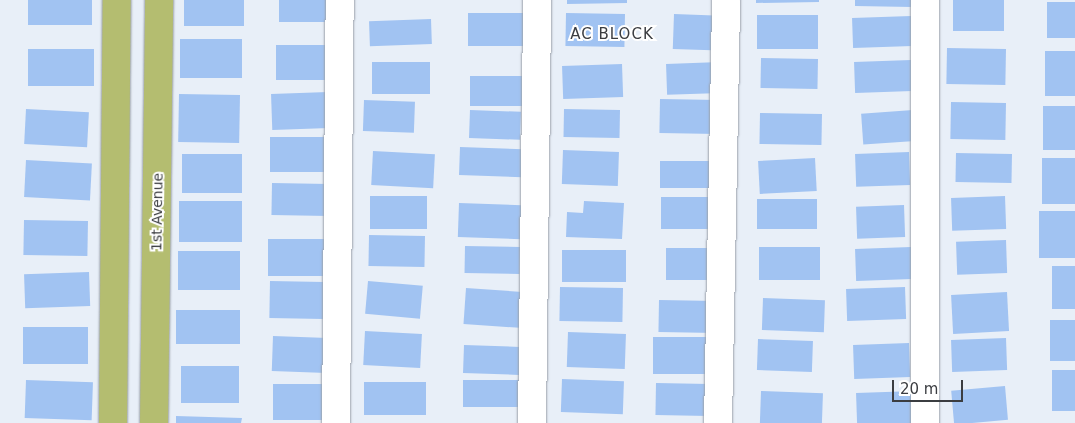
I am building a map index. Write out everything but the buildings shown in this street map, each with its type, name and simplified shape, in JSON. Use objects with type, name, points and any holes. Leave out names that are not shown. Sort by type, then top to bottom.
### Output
[{"type":"main road","points":[[112,423],[117,0]]},
{"type":"main road","name":"1st Avenue","points":[[154,423],[159,0]]},
{"type":"main road","points":[[114,288],[156,288]]},
{"type":"street","points":[[336,423],[340,0]]},
{"type":"street","points":[[532,423],[538,0]]},
{"type":"street","points":[[718,423],[726,0]]},
{"type":"street","points":[[925,0],[925,423]]},
{"type":"district","name":"AC BLOCK","points":[[612,35]]}]
